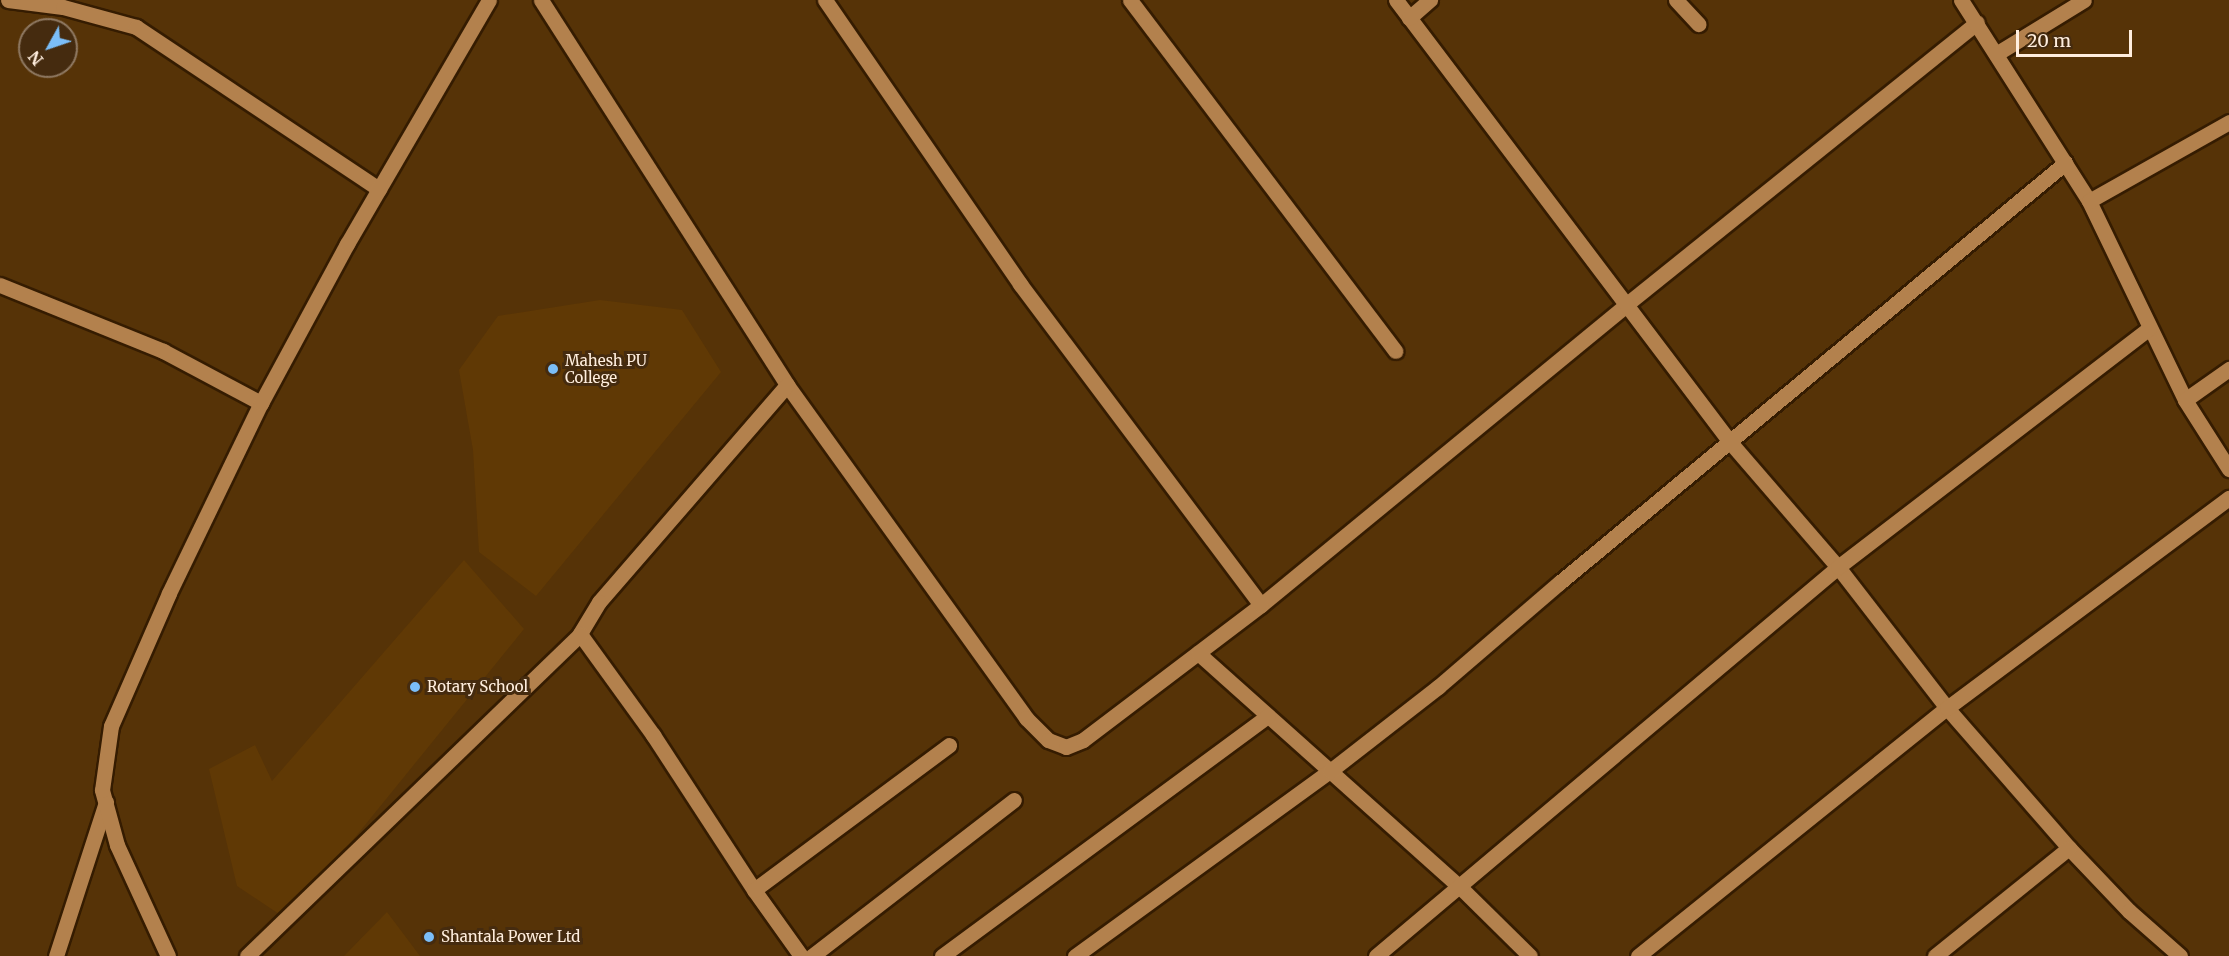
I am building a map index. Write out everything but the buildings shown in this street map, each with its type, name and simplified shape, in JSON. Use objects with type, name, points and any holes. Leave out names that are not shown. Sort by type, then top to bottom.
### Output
[{"type":"street","points":[[8,0],[63,7],[136,27],[379,189]]},
{"type":"street","points":[[168,956],[117,844],[102,790],[111,726],[169,593],[261,403],[379,189],[489,0]]},
{"type":"street","points":[[541,0],[787,385],[1026,718],[1048,740],[1066,747],[1083,740],[1261,605],[1627,304],[1977,23]]},
{"type":"street","points":[[825,0],[1020,284],[1261,605]]},
{"type":"street","points":[[1130,0],[1395,351]]},
{"type":"street","points":[[1396,0],[1730,442],[1838,567],[1947,708],[2069,848],[2129,912],[2180,956]]},
{"type":"street","points":[[1409,18],[1430,0]]},
{"type":"street","points":[[1676,0],[1698,24]]},
{"type":"street","points":[[1961,0],[2089,201],[2185,400],[2229,470]]},
{"type":"street","points":[[1996,54],[2084,0]]},
{"type":"street","points":[[2089,201],[2229,122]]},
{"type":"street","points":[[1075,956],[1330,771],[1438,687],[1559,582],[2065,163]]},
{"type":"street","points":[[0,285],[163,351],[261,403]]},
{"type":"street","points":[[1376,956],[1838,567],[2149,328]]},
{"type":"street","points":[[2185,400],[2229,369]]},
{"type":"street","points":[[247,956],[580,634],[599,602],[787,385]]},
{"type":"street","points":[[1638,956],[1947,708],[2229,498]]},
{"type":"street","points":[[580,634],[653,735],[753,890],[801,956]]},
{"type":"street","points":[[1198,653],[1460,887],[1530,956]]},
{"type":"street","points":[[942,956],[1268,716]]},
{"type":"street","points":[[753,890],[950,745]]},
{"type":"street","points":[[812,956],[1014,800]]},
{"type":"street","points":[[56,956],[106,802]]},
{"type":"street","points":[[1935,956],[2069,848]]},
{"type":"shaded area","name":"Mahesh PU College","points":[[600,300],[682,310],[721,372],[536,596],[479,552],[473,450],[459,370],[498,316]]},
{"type":"shaded area","name":"Rotary School","points":[[464,560],[524,629],[288,920],[237,886],[209,769],[255,745],[272,781]]},
{"type":"shaded area","points":[[387,912],[420,956],[344,956]]},
{"type":"place","name":"Mahesh PU College","points":[[553,369]]},
{"type":"place","name":"Rotary School","points":[[415,687]]},
{"type":"place","name":"Shantala Power Ltd","points":[[429,937]]}]
